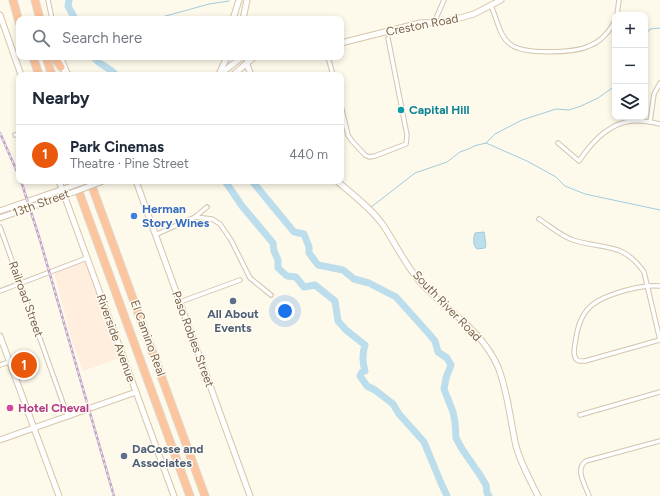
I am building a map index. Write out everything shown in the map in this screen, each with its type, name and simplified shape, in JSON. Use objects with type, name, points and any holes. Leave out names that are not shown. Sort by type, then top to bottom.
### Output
[{"type":"highway","points":[[13,0],[17,16]]},
{"type":"highway","points":[[18,0],[21,16]]},
{"type":"highway","points":[[31,0],[35,16]]},
{"type":"highway","points":[[35,0],[39,16]]},
{"type":"highway","points":[[34,60],[38,72]]},
{"type":"highway","points":[[47,60],[51,72]]},
{"type":"highway","points":[[56,60],[61,66]]},
{"type":"highway","name":"El Camino Real","points":[[91,184],[205,496]]},
{"type":"highway","name":"El Camino Real","points":[[74,186],[190,496]]},
{"type":"main road","points":[[235,16],[239,0]]},
{"type":"main road","points":[[244,16],[247,0]]},
{"type":"main road","name":"Creston Road","points":[[344,42],[406,26],[442,22],[467,16],[501,0]]},
{"type":"main road","points":[[0,16],[20,72]]},
{"type":"main road","points":[[220,72],[226,60]]},
{"type":"main road","points":[[223,72],[237,60]]},
{"type":"main road","points":[[244,60],[250,72]]},
{"type":"main road","points":[[247,64],[248,60]]},
{"type":"main road","points":[[237,72],[251,60]]},
{"type":"main road","points":[[61,66],[67,72]]},
{"type":"main road","name":"Riverside Avenue","points":[[60,184],[174,496]]},
{"type":"main road","name":"13th Street","points":[[0,211],[74,186],[86,184]]},
{"type":"main road","name":"Paso Robles Street","points":[[137,184],[250,496]]},
{"type":"main road","name":"South River Road","points":[[340,184],[383,224],[416,278],[475,332],[488,350],[500,373],[517,448],[524,468],[538,496]]},
{"type":"main road","name":"13th Street","points":[[0,218],[64,195],[74,186]]},
{"type":"main road","points":[[0,336],[58,496]]},
{"type":"main road","points":[[0,440],[136,392]]},
{"type":"street","points":[[48,0],[51,16]]},
{"type":"street","points":[[434,22],[444,0]]},
{"type":"street","points":[[617,12],[619,0]]},
{"type":"street","points":[[491,6],[505,40],[514,47],[525,50],[569,51],[583,49],[602,38],[612,25]]},
{"type":"street","points":[[344,118],[348,135],[365,155],[369,157],[406,144],[407,135],[388,38]]},
{"type":"street","points":[[60,60],[62,72]]},
{"type":"street","points":[[61,60],[68,72]]},
{"type":"street","points":[[329,60],[332,72]]},
{"type":"street","points":[[650,122],[654,94],[660,83]]},
{"type":"street","points":[[558,143],[579,161],[591,144],[607,130],[613,127],[633,121],[660,124]]},
{"type":"street","points":[[155,235],[195,217],[207,207]]},
{"type":"street","points":[[195,217],[212,219],[220,224],[231,240],[250,278],[271,295]]},
{"type":"street","points":[[539,219],[574,240],[615,248],[630,256],[644,272],[647,286],[660,340],[585,361],[576,359],[574,353],[578,327],[591,306],[608,296],[647,286],[660,286]]},
{"type":"street","name":"Railroad Street","points":[[0,227],[68,416]]},
{"type":"street","points":[[0,291],[87,258]]},
{"type":"street","points":[[180,302],[240,280]]},
{"type":"street","points":[[0,365],[9,362]]},
{"type":"street","points":[[580,414],[660,392]]},
{"type":"street","points":[[589,496],[580,468],[582,464],[586,461],[660,441]]},
{"type":"shaded area","points":[[88,260],[122,357],[83,371],[73,344],[54,272]]},
{"type":"water","points":[[484,232],[485,248],[477,249],[474,242],[475,233]]},
{"type":"waterway","points":[[69,0],[68,6],[73,16]]},
{"type":"waterway","points":[[166,16],[209,4],[229,1]]},
{"type":"waterway","points":[[648,31],[650,29],[660,28]]},
{"type":"waterway","points":[[96,60],[113,72]]},
{"type":"waterway","points":[[370,208],[415,173],[447,162],[460,152],[486,143],[495,134],[522,120],[556,109],[569,110],[581,106],[598,98],[612,88]]},
{"type":"waterway","points":[[486,143],[527,161],[556,177],[565,186],[585,194],[660,210]]},
{"type":"waterway","points":[[227,184],[242,206],[273,243],[274,251],[278,260],[278,268],[287,276],[296,277],[304,287],[315,285],[335,301],[338,321],[346,330],[365,345],[363,351],[363,364],[365,371],[362,372],[360,376],[367,386],[375,390],[393,404],[399,414],[424,442],[447,496]]},
{"type":"waterway","points":[[254,184],[294,232],[304,234],[309,247],[309,253],[318,265],[343,270],[354,279],[369,283],[396,297],[435,341],[438,352],[447,358],[451,365],[444,389],[453,412],[456,438],[486,485],[489,496]]},
{"type":"railway","points":[[0,133],[16,169]]},
{"type":"railway","points":[[22,184],[40,240],[114,496]]},
{"type":"place","name":"Capital Hill","points":[[401,110]]},
{"type":"place","name":"Herman Story Wines","points":[[134,216]]},
{"type":"place","name":"All About Events","points":[[233,301]]},
{"type":"place","name":"Park Cinemas","points":[[24,365]]},
{"type":"place","name":"Hotel Cheval","points":[[10,408]]},
{"type":"place","name":"DaCosse and Associates","points":[[124,456]]}]
